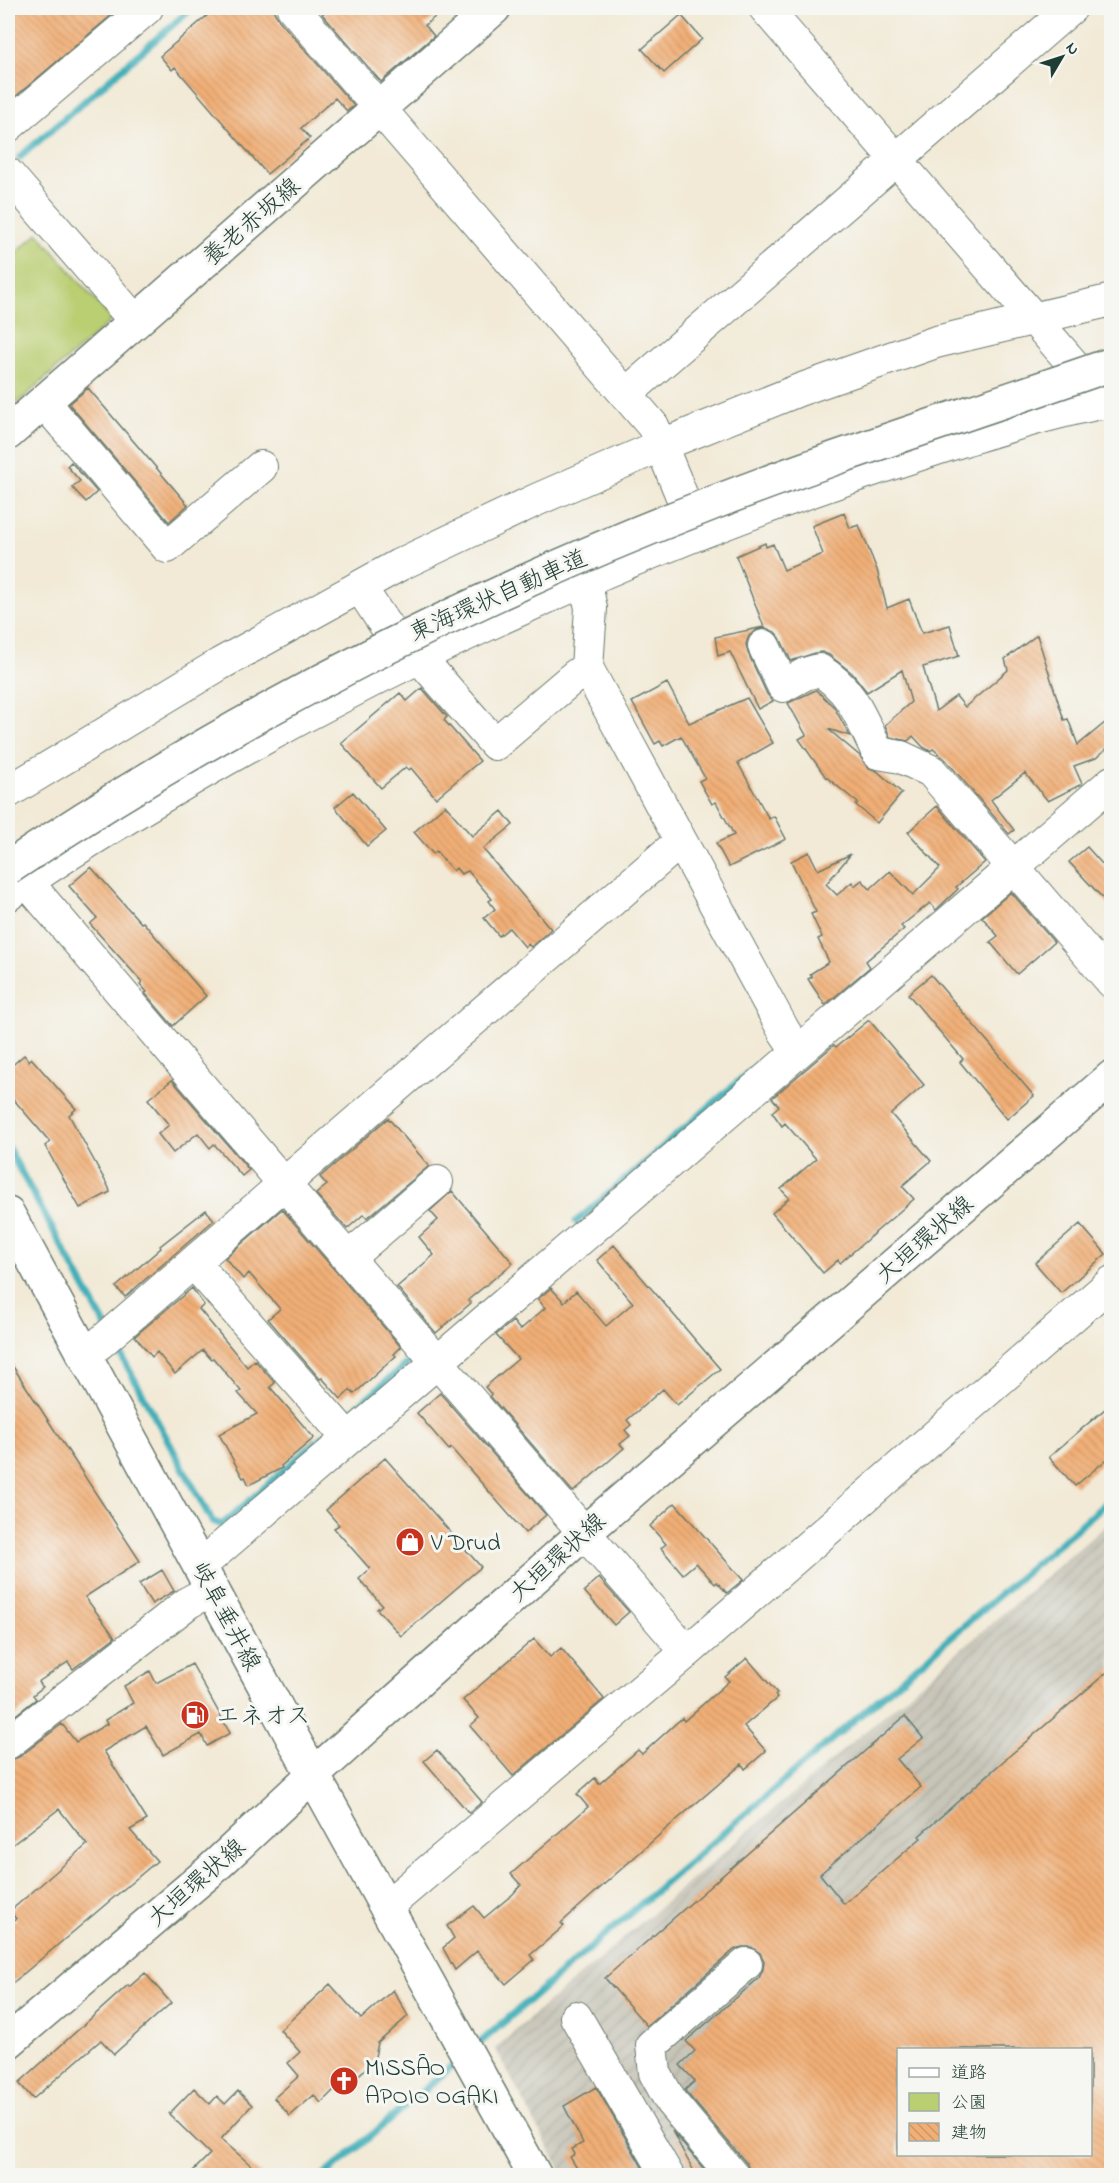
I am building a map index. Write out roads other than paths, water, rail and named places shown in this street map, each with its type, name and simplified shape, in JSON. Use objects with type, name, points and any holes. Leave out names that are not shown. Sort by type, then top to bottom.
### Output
[{"type":"main road","name":"養老赤坂線","points":[[8,433],[494,8]]},
{"type":"main road","name":"東海環状自動車道","points":[[14,881],[67,828],[220,734],[382,648],[543,573],[712,503],[1112,364]]},
{"type":"main road","name":"東海環状自動車道","points":[[1022,396],[1110,396]]},
{"type":"main road","name":"大垣環状線","points":[[8,2042],[210,1871],[313,1775],[585,1532],[1112,1077]]},
{"type":"main road","name":"岐阜垂井線","points":[[8,1214],[313,1775],[535,2175]]},
{"type":"street","points":[[8,126],[147,8]]},
{"type":"street","points":[[293,8],[653,426],[697,533]]},
{"type":"street","points":[[687,1652],[285,1185],[14,881],[252,744],[418,656],[585,580],[697,533],[842,480],[1110,396],[1033,319],[765,8]]},
{"type":"street","points":[[626,394],[1071,8]]},
{"type":"street","points":[[8,174],[136,322]]},
{"type":"street","points":[[8,792],[220,664],[399,565],[504,515],[662,445],[799,390],[936,342],[1112,300]]},
{"type":"street","points":[[44,402],[167,547],[261,467]]},
{"type":"street","points":[[585,580],[591,608],[587,668],[784,1032],[798,1052]]},
{"type":"street","points":[[360,587],[385,625],[418,656],[495,744],[587,668]]},
{"type":"street","points":[[764,646],[783,686],[819,670],[834,679],[850,696],[878,753],[901,757],[931,771],[1112,982]]},
{"type":"street","points":[[8,1743],[189,1602],[206,1578],[347,1437],[1112,782]]},
{"type":"street","points":[[83,1355],[285,1185],[668,852],[683,846]]},
{"type":"street","points":[[348,1258],[437,1182]]},
{"type":"street","points":[[194,1263],[347,1437]]},
{"type":"street","points":[[386,1907],[687,1652],[1112,1282]]},
{"type":"street","points":[[733,2175],[671,2102],[655,2073],[652,2045],[746,1964]]},
{"type":"street","points":[[576,2017],[668,2175]]},
{"type":"waterway","points":[[20,157],[192,8]]},
{"type":"waterway","points":[[576,1222],[780,1046]]},
{"type":"waterway","points":[[8,1148],[105,1325]]},
{"type":"waterway","points":[[114,1342],[212,1521],[222,1525],[322,1437]]},
{"type":"waterway","points":[[350,1413],[417,1355]]},
{"type":"waterway","points":[[475,2047],[1112,1498]]},
{"type":"waterway","points":[[324,2176],[459,2060]]},
{"type":"place","name":"V Drud","points":[[410,1542]]},
{"type":"place","name":"エネオス","points":[[195,1715]]},
{"type":"place","name":"MISSĀO APOIO OGAKI","points":[[344,2081]]}]
